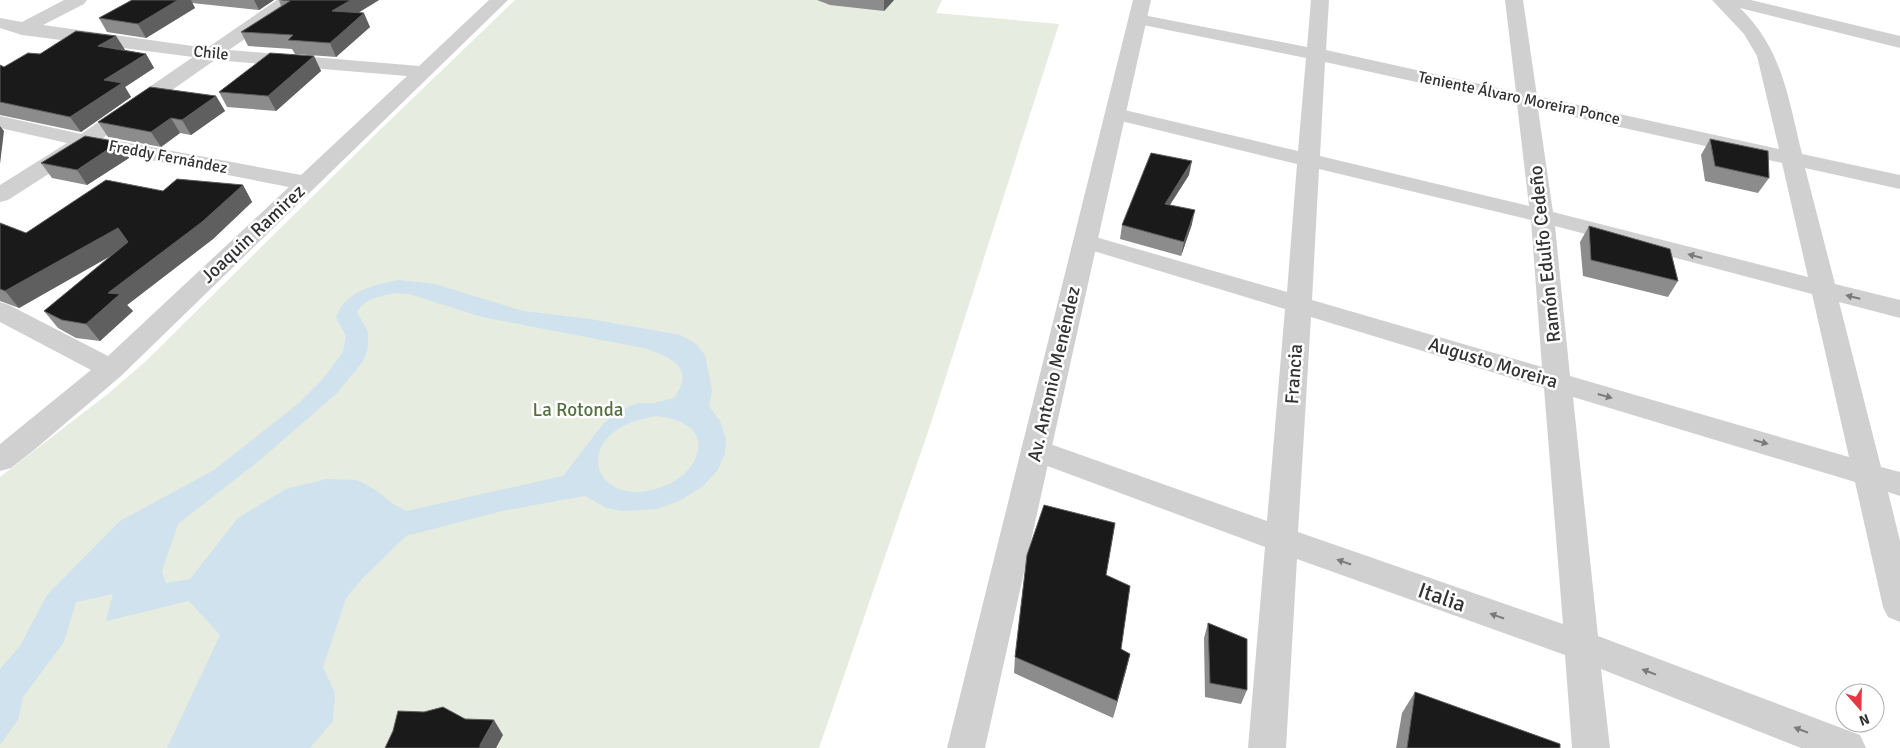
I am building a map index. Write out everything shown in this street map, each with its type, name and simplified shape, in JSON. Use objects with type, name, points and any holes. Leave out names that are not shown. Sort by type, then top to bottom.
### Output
[{"type":"street","points":[[0,40],[78,0]]},
{"type":"street","points":[[0,195],[85,142],[289,0]]},
{"type":"street","name":"Joaquin Ramirez","points":[[0,460],[110,369],[500,0]]},
{"type":"street","name":"Francia","points":[[1267,748],[1320,0]]},
{"type":"street","name":"Ramón Edulfo Cedeño","points":[[1514,0],[1542,216],[1592,748]]},
{"type":"street","points":[[1721,0],[1748,25],[1764,50],[1770,66],[1900,607]]},
{"type":"street","points":[[1729,0],[1900,42]]},
{"type":"street","name":"Teniente Álvaro Moreira Ponce","points":[[1140,10],[1316,54],[1900,182]]},
{"type":"street","name":"Av. Antonio Menéndez","points":[[966,748],[1140,10]]},
{"type":"street","name":"Chile","points":[[0,23],[211,54],[424,72]]},
{"type":"street","points":[[1116,114],[1542,216],[1900,308]]},
{"type":"street","name":"Freddy Fernández","points":[[0,122],[85,142],[306,183]]},
{"type":"street","name":"Augusto Moreira","points":[[1085,241],[1900,484]]},
{"type":"street","points":[[0,312],[110,369]]},
{"type":"street","name":"Italia","points":[[1036,450],[1282,540],[1582,646],[1846,748]]},
{"type":"green space","name":"La Rotonda","points":[[515,0],[942,0],[936,13],[1059,24],[931,423],[819,748],[0,748],[0,477],[109,393],[146,361],[383,127]]},
{"type":"water","points":[[399,280],[435,284],[523,311],[590,319],[680,335],[695,343],[705,355],[712,390],[709,406],[720,421],[726,439],[725,454],[717,471],[703,486],[681,500],[657,509],[622,511],[607,508],[585,496],[506,510],[406,536],[363,578],[346,598],[323,667],[335,693],[333,721],[310,748],[167,748],[220,635],[189,601],[106,621],[113,594],[76,602],[64,642],[23,697],[18,720],[0,745],[0,669],[20,646],[47,595],[120,521],[214,470],[299,403],[322,380],[343,352],[346,336],[336,318],[340,309],[353,295],[370,287]],"holes":[[[395,293],[409,294],[482,317],[644,348],[671,360],[677,365],[681,371],[682,378],[680,387],[674,398],[654,403],[638,403],[618,411],[603,424],[563,476],[406,511],[393,504],[376,490],[357,480],[327,479],[286,489],[238,518],[190,579],[166,583],[162,571],[178,524],[260,460],[337,393],[364,360],[368,347],[368,332],[357,312],[369,301]],[[657,416],[679,421],[692,429],[698,442],[698,450],[694,461],[684,474],[669,484],[643,492],[621,490],[607,481],[599,468],[599,452],[608,437],[627,424]]]},
{"type":"building","points":[[132,0],[178,0],[138,24],[99,18]]},
{"type":"building","points":[[282,0],[351,0],[332,11],[364,13],[330,43],[288,40],[293,35],[241,32],[290,1]]},
{"type":"building","points":[[76,31],[116,36],[98,46],[146,54],[104,80],[122,83],[70,117],[0,102],[0,65],[4,67],[28,53],[40,54]]},
{"type":"building","points":[[270,53],[314,56],[268,96],[219,92]]},
{"type":"building","points":[[150,87],[216,96],[182,120],[171,118],[151,132],[98,122]]},
{"type":"building","points":[[85,136],[119,142],[77,170],[41,163]]},
{"type":"building","points":[[1710,139],[1768,151],[1769,178],[1715,166]]},
{"type":"building","points":[[1151,153],[1192,161],[1165,204],[1195,210],[1184,242],[1122,225]]},
{"type":"building","points":[[177,179],[243,185],[202,222],[108,293],[120,294],[86,324],[62,320],[44,311],[128,242],[118,228],[5,291],[0,289],[0,223],[26,233],[106,180],[163,191]]},
{"type":"building","points":[[1589,226],[1670,249],[1678,281],[1591,260]]},
{"type":"building","points":[[1044,505],[1115,523],[1106,575],[1130,586],[1121,649],[1130,654],[1117,701],[1015,657],[1027,555]]},
{"type":"building","points":[[1208,623],[1247,639],[1247,690],[1210,683]]},
{"type":"building","points":[[1415,692],[1560,744],[1560,748],[1407,748]]},
{"type":"building","points":[[443,707],[465,719],[494,720],[480,748],[385,748],[393,731],[398,711],[424,712]]}]
